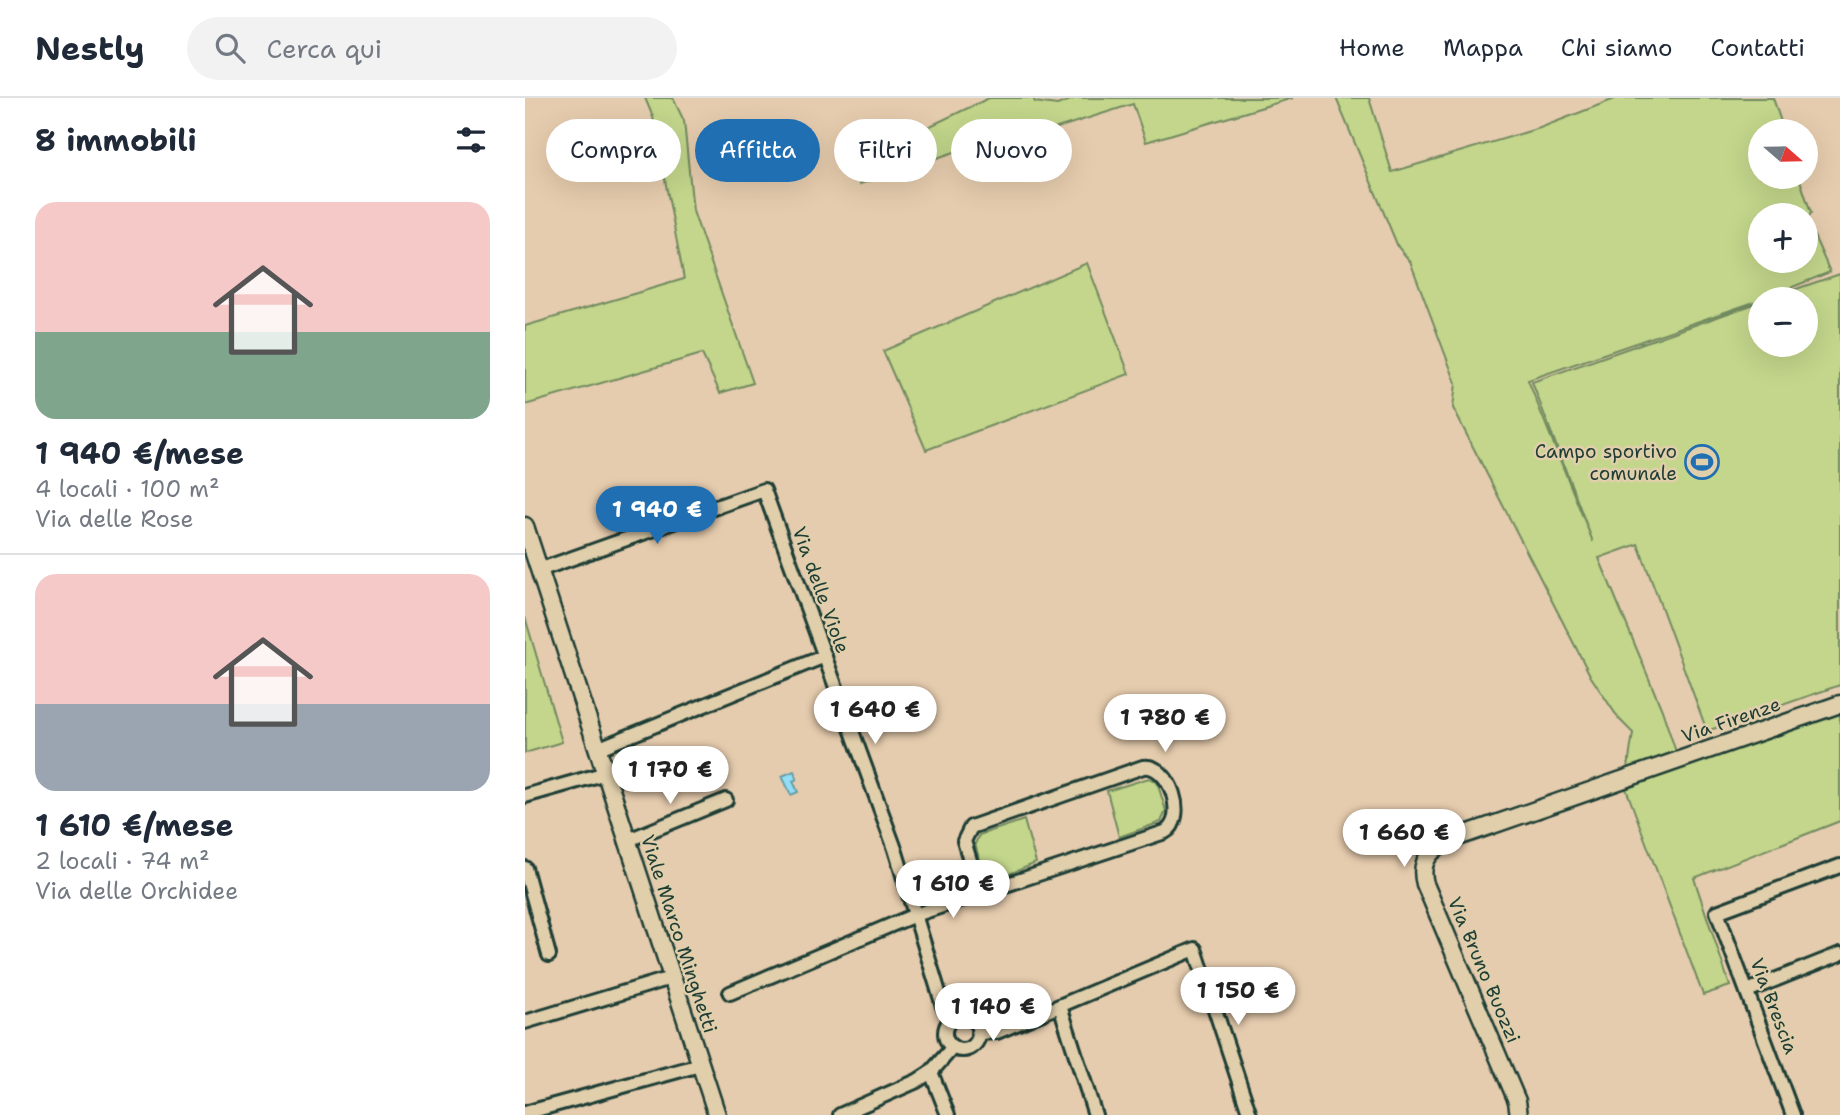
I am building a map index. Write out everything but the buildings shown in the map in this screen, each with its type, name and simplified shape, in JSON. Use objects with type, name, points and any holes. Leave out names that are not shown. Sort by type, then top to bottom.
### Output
[{"type":"street","name":"Via delle Viole","points":[[539,570],[764,490],[895,849],[943,1006],[952,1019]]},
{"type":"street","name":"Viale Marco Minghetti","points":[[525,526],[717,1115]]},
{"type":"street","points":[[597,749],[825,656]]},
{"type":"street","name":"Via Firenze","points":[[1636,775],[1840,704]]},
{"type":"street","points":[[730,993],[915,915],[981,893],[1170,829],[1177,815],[1163,773],[1154,767],[1143,767],[971,827],[964,841],[981,893]]},
{"type":"street","points":[[525,796],[606,773]]},
{"type":"street","name":"Via Bruno Buozzi","points":[[1519,1115],[1517,1101],[1425,884],[1425,859],[1443,842],[1636,775]]},
{"type":"street","points":[[626,841],[726,800]]},
{"type":"street","name":"Via Brescia","points":[[1793,1115],[1717,912],[1840,866]]},
{"type":"street","points":[[525,868],[549,955]]},
{"type":"street","points":[[978,1033],[997,1032],[1195,949],[1250,1115]]},
{"type":"street","points":[[1747,991],[1840,954]]},
{"type":"street","points":[[525,1022],[671,978]]},
{"type":"street","points":[[1060,1006],[1095,1115]]},
{"type":"street","points":[[967,1017],[976,1023],[978,1033],[975,1042],[967,1048],[953,1047],[945,1033],[952,1019],[967,1017]]},
{"type":"street","points":[[840,1115],[931,1072],[953,1047]]},
{"type":"street","points":[[525,1113],[700,1065]]},
{"type":"street","points":[[931,1072],[948,1115]]},
{"type":"green space","points":[[645,98],[673,98],[684,121],[693,211],[753,383],[720,393],[702,354],[525,405],[525,326],[684,279],[665,182],[681,182],[681,119],[653,117]]},
{"type":"green space","points":[[989,98],[1033,98],[1035,102],[1057,105],[1076,98],[1293,98],[1146,142],[1133,104],[1072,123],[1072,119],[951,119],[951,153],[937,158],[937,123]]},
{"type":"green space","points":[[1336,98],[1369,98],[1392,172],[1540,128],[1617,98],[1773,98],[1780,119],[1748,119],[1748,189],[1803,189],[1808,203],[1748,203],[1748,273],[1818,273],[1818,245],[1830,272],[1792,287],[1748,287],[1748,304],[1528,380],[1593,542],[1532,382],[1748,306],[1748,357],[1818,357],[1818,287],[1802,287],[1840,274],[1840,685],[1707,731],[1638,544],[1599,558],[1662,710],[1681,767],[1840,711],[1840,821],[1694,878],[1730,986],[1703,995],[1625,786],[1633,733],[1619,719],[1591,677],[1453,408],[1456,383],[1410,261],[1398,247]]},
{"type":"green space","points":[[1087,263],[1129,374],[926,450],[883,351]]},
{"type":"green space","points":[[525,617],[562,742],[525,753]]},
{"type":"green space","points":[[1149,778],[1157,782],[1166,811],[1161,822],[1119,837],[1107,791]]},
{"type":"green space","points":[[1024,820],[1036,863],[997,879],[984,875],[975,844],[979,835]]},
{"type":"water","points":[[794,771],[797,779],[793,781],[798,792],[791,795],[782,776]]},
{"type":"place","name":"Campo sportivo comunale","points":[[1702,462]]}]
